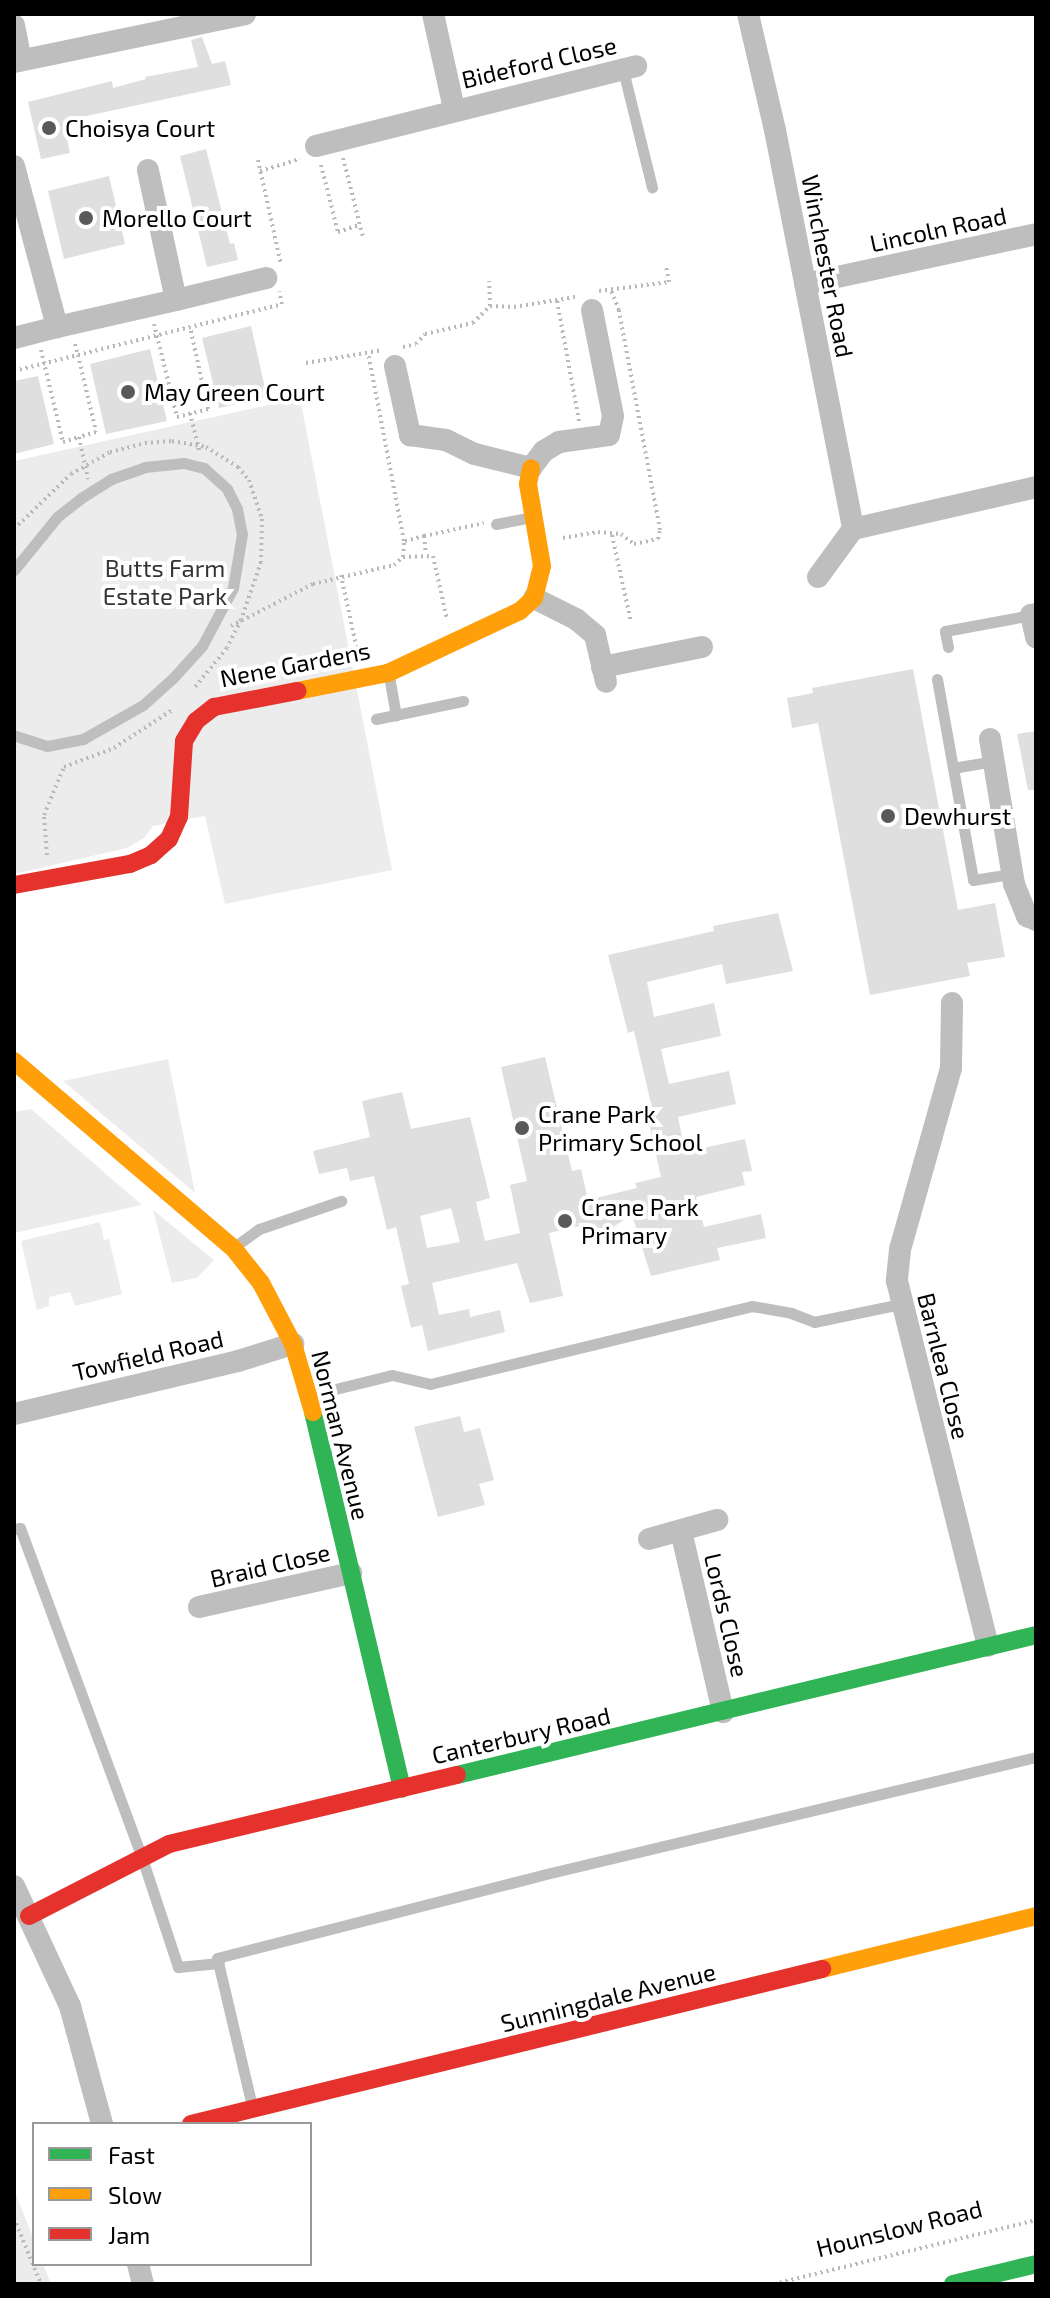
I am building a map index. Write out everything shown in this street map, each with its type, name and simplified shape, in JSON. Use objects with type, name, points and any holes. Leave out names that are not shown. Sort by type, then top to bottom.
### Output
[{"type":"street","points":[[14,25],[18,61],[245,14]]},
{"type":"street","name":"Bideford Close","points":[[433,14],[454,109]]},
{"type":"street","name":"Winchester Road","points":[[748,14],[853,529]]},
{"type":"street","name":"Bideford Close","points":[[328,147],[454,109],[629,68]]},
{"type":"street","points":[[14,166],[54,328]]},
{"type":"street","points":[[148,170],[176,300]]},
{"type":"street","name":"Lincoln Road","points":[[805,284],[1036,234]]},
{"type":"street","points":[[14,338],[271,277]]},
{"type":"street","points":[[592,310],[613,416],[609,435],[559,442],[544,451],[531,468],[528,484],[542,566],[534,598],[576,619],[595,635],[604,674],[702,647]]},
{"type":"street","points":[[395,366],[401,438],[446,440],[475,454],[531,468]]},
{"type":"street","points":[[818,577],[853,529],[1036,487]]},
{"type":"street","name":"Nene Gardens","points":[[14,885],[130,864],[151,855],[169,839],[179,817],[184,741],[196,721],[214,707],[388,673],[462,635],[510,617],[534,598]]},
{"type":"street","points":[[992,750],[1012,874],[1027,916],[1036,920]]},
{"type":"street","name":"Barnlea Close","points":[[952,1003],[951,1068],[900,1250],[897,1281],[988,1646]]},
{"type":"street","name":"Norman Avenue","points":[[14,1061],[234,1249],[261,1283],[293,1344],[309,1395],[402,1789]]},
{"type":"street","name":"Towfield Road","points":[[14,1414],[293,1344]]},
{"type":"street","name":"Lords Close","points":[[649,1539],[717,1520]]},
{"type":"street","name":"Lords Close","points":[[681,1531],[723,1712]]},
{"type":"street","name":"Braid Close","points":[[199,1607],[351,1573]]},
{"type":"street","name":"Canterbury Road","points":[[29,1916],[169,1844],[1036,1635]]},
{"type":"street","points":[[14,1886],[70,2006],[101,2122]]},
{"type":"street","name":"Sunningdale Avenue","points":[[199,2122],[1036,1916]]},
{"type":"street","points":[[953,2284],[1036,2264]]},
{"type":"lane","points":[[629,68],[652,187]]},
{"type":"lane","points":[[14,570],[57,517],[111,479],[145,467],[184,463],[204,468],[227,489],[242,534],[233,588],[202,646],[153,696],[110,727],[83,739],[47,746],[14,735]]},
{"type":"lane","points":[[496,524],[533,517]]},
{"type":"lane","points":[[948,647],[945,631],[1034,622]]},
{"type":"lane","points":[[388,673],[396,715]]},
{"type":"lane","points":[[937,679],[973,880],[1012,874]]},
{"type":"lane","points":[[376,719],[463,701]]},
{"type":"lane","points":[[953,768],[992,750]]},
{"type":"lane","points":[[234,1249],[259,1229],[341,1201]]},
{"type":"lane","points":[[309,1395],[392,1375],[430,1384],[752,1306],[791,1313],[814,1322],[901,1304]]},
{"type":"lane","points":[[14,1529],[20,1528],[142,1858],[178,1967],[219,1963]]},
{"type":"lane","points":[[253,2109],[217,1958],[542,1875],[1036,1757]]},
{"type":"path","points":[[260,171],[328,147]]},
{"type":"path","points":[[328,147],[363,237]]},
{"type":"path","points":[[328,147],[338,232],[360,225]]},
{"type":"path","points":[[14,371],[282,304],[271,277],[283,272],[258,160]]},
{"type":"path","points":[[306,363],[416,344],[425,334],[473,323],[490,306],[489,281]]},
{"type":"path","points":[[537,542],[598,532],[621,534],[634,544],[658,539],[660,530],[619,310],[610,288]]},
{"type":"path","points":[[557,301],[583,439]]},
{"type":"path","points":[[150,306],[177,417],[208,409],[190,327]]},
{"type":"path","points":[[54,328],[78,355],[96,432],[63,442],[45,364],[54,328]]},
{"type":"path","points":[[368,353],[404,541],[403,557]]},
{"type":"path","points":[[190,413],[204,468]]},
{"type":"path","points":[[79,437],[91,491]]},
{"type":"path","points":[[14,529],[41,499],[85,464],[145,443],[198,444],[220,453],[249,480],[262,519],[261,562],[241,620],[227,648],[193,689]]},
{"type":"path","points":[[404,541],[479,523],[496,524]]},
{"type":"path","points":[[612,535],[631,622]]},
{"type":"path","points":[[424,536],[426,554]]},
{"type":"path","points":[[202,646],[285,596],[341,575],[394,565],[403,557],[426,554],[433,556],[448,625]]},
{"type":"path","points":[[341,575],[361,669]]},
{"type":"path","points":[[50,869],[44,815],[64,767],[114,748],[179,703]]},
{"type":"path","points":[[14,2218],[32,2262]]},
{"type":"path","name":"Hounslow Road","points":[[774,2284],[1036,2220]]},
{"type":"green space","name":"Butts Farm Estate Park","points":[[300,398],[392,870],[225,904],[205,816],[153,826],[144,838],[127,848],[14,874],[14,461]]},
{"type":"green space","points":[[168,1059],[195,1193],[63,1081]]},
{"type":"green space","points":[[31,1109],[142,1205],[14,1233],[14,1112]]},
{"type":"green space","points":[[153,1210],[214,1260],[197,1278],[172,1283]]},
{"type":"green space","points":[[100,1222],[104,1240],[109,1239],[122,1294],[75,1306],[70,1292],[49,1297],[49,1306],[37,1310],[21,1241]]},
{"type":"green space","points":[[14,2190],[32,2235],[32,2266],[44,2266],[51,2284],[14,2284]]},
{"type":"building","points":[[202,37],[212,64],[225,61],[231,85],[63,121],[70,153],[41,159],[28,102],[112,81],[113,88],[145,77],[198,67],[191,40]]},
{"type":"building","points":[[206,149],[230,244],[234,243],[238,260],[207,267],[180,156]]},
{"type":"building","name":"Morello Court","points":[[109,176],[125,244],[64,259],[48,191]]},
{"type":"building","points":[[251,326],[267,397],[219,408],[202,338]]},
{"type":"building","name":"May Green Court","points":[[150,349],[167,421],[106,434],[90,364]]},
{"type":"building","points":[[38,376],[54,444],[14,454],[14,381]]},
{"type":"building","name":"Dewhurst","points":[[913,669],[958,910],[995,903],[1005,957],[967,963],[970,976],[870,995],[818,723],[792,728],[787,698],[813,693],[812,688]]},
{"type":"building","points":[[1036,731],[1036,790],[1028,790],[1017,734]]},
{"type":"building","points":[[778,913],[793,971],[726,984],[722,964],[647,982],[654,1017],[714,1003],[721,1036],[661,1049],[669,1084],[729,1071],[736,1104],[678,1117],[685,1152],[745,1139],[752,1171],[742,1172],[745,1185],[696,1197],[704,1227],[761,1214],[766,1238],[717,1248],[720,1260],[651,1276],[632,1215],[602,1234],[584,1225],[549,1233],[563,1296],[530,1303],[517,1263],[432,1283],[439,1315],[469,1309],[470,1317],[500,1310],[505,1332],[428,1351],[422,1325],[411,1328],[401,1286],[409,1284],[396,1227],[387,1230],[374,1176],[350,1181],[347,1168],[319,1174],[313,1151],[370,1137],[362,1101],[402,1092],[411,1129],[470,1117],[490,1198],[476,1202],[485,1241],[520,1233],[510,1185],[527,1181],[501,1067],[545,1057],[572,1171],[581,1169],[588,1200],[637,1188],[635,1183],[661,1177],[649,1123],[655,1121],[634,1031],[628,1033],[608,955],[714,931],[713,926]],"holes":[[[451,1208],[460,1242],[427,1248],[420,1216]]]},
{"type":"building","points":[[460,1416],[464,1432],[480,1428],[494,1480],[479,1484],[485,1505],[438,1517],[414,1427]]},
{"type":"traffic: fast","points":[[313,1412],[402,1789]]},
{"type":"traffic: fast","points":[[457,1775],[1036,1635]]},
{"type":"traffic: fast","points":[[953,2284],[1036,2264]]},
{"type":"traffic: slow","points":[[297,691],[388,673],[520,611],[534,598],[542,566],[528,484],[531,468]]},
{"type":"traffic: slow","points":[[14,1061],[234,1249],[261,1283],[293,1344],[313,1412]]},
{"type":"traffic: slow","points":[[822,1969],[1036,1916]]},
{"type":"traffic: jam","points":[[14,885],[130,864],[151,855],[169,839],[179,817],[184,741],[196,721],[214,707],[297,691]]},
{"type":"traffic: jam","points":[[29,1916],[169,1844],[457,1775]]},
{"type":"traffic: jam","points":[[199,2122],[822,1969]]},
{"type":"place","name":"Choisya Court","points":[[49,128]]},
{"type":"place","name":"Morello Court","points":[[86,218]]},
{"type":"place","name":"May Green Court","points":[[128,392]]},
{"type":"place","name":"Dewhurst","points":[[888,816]]},
{"type":"place","name":"Crane Park Primary School","points":[[522,1128]]},
{"type":"place","name":"Crane Park Primary","points":[[565,1221]]}]
